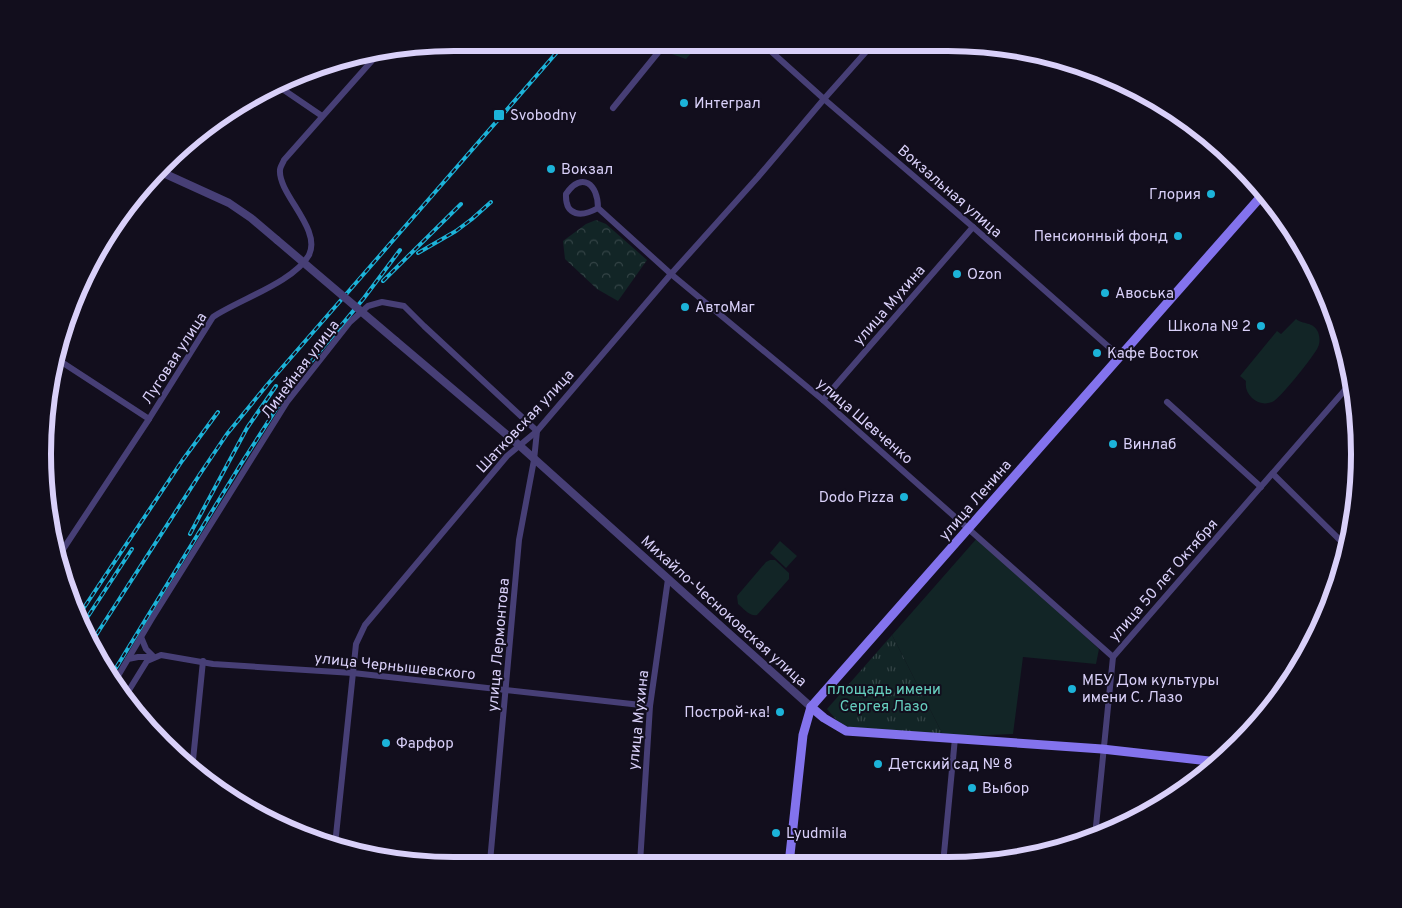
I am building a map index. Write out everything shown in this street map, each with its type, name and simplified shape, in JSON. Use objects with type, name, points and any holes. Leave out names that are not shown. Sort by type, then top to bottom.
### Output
[{"type":"main road","name":"улица Ленина","points":[[790,857],[803,735],[811,707],[1259,198]]},
{"type":"main road","name":"Михайло-Чесноковская улица","points":[[811,707],[824,718],[846,730],[1102,749],[1210,760]]},
{"type":"street","points":[[613,108],[659,51]]},
{"type":"street","name":"Вокзальная улица","points":[[772,51],[824,99],[1119,356]]},
{"type":"street","name":"Шатковская улица","points":[[336,838],[356,644],[366,625],[506,456],[537,430],[867,51]]},
{"type":"street","name":"Луговая улица","points":[[63,549],[149,419],[213,317],[294,272],[309,254],[309,231],[282,184],[280,170],[284,160],[373,59]]},
{"type":"street","points":[[283,90],[322,116]]},
{"type":"street","name":"Михайло-Чесноковская улица","points":[[165,174],[229,203],[252,218],[520,446],[811,707]]},
{"type":"street","points":[[583,181],[589,183],[595,190],[598,208],[584,215],[578,215],[570,210],[566,194],[576,183],[583,181]]},
{"type":"street","name":"улица Шевченко","points":[[598,208],[671,274],[823,400],[1113,656]]},
{"type":"street","name":"улица Мухина","points":[[823,400],[973,227]]},
{"type":"street","name":"Линейная улица","points":[[118,676],[287,402],[344,329],[368,306],[382,302],[404,306],[537,430]]},
{"type":"street","points":[[62,362],[149,419]]},
{"type":"street","name":"улица 50 лет Октября","points":[[1096,828],[1102,749],[1113,656],[1345,390]]},
{"type":"street","points":[[1167,402],[1261,487]]},
{"type":"street","name":"улица Лермонтова","points":[[490,857],[519,540],[534,460],[537,430]]},
{"type":"street","points":[[1273,474],[1341,541]]},
{"type":"street","name":"улица Мухина","points":[[640,857],[650,706],[668,579]]},
{"type":"street","points":[[128,691],[147,661],[154,657],[146,649],[141,638]]},
{"type":"street","name":"улица Чернышевского","points":[[128,659],[161,655],[213,664],[353,673],[650,706]]},
{"type":"street","points":[[193,761],[203,661]]},
{"type":"street","points":[[944,857],[955,738]]},
{"type":"green space","points":[[667,51],[693,51],[686,59]]},
{"type":"green space","points":[[596,220],[606,224],[647,260],[618,301],[597,289],[565,259],[563,241],[586,224]]},
{"type":"green space","points":[[1296,319],[1316,329],[1319,338],[1318,347],[1305,367],[1278,398],[1268,403],[1257,402],[1249,394],[1246,388],[1246,381],[1240,376],[1277,331],[1281,334]]},
{"type":"green space","points":[[978,537],[1099,649],[1096,664],[1023,657],[1013,734],[944,737],[892,635]]},
{"type":"green space","points":[[780,541],[797,556],[786,568],[770,553]]},
{"type":"green space","points":[[775,560],[789,573],[789,579],[757,615],[752,615],[738,604],[737,596],[766,562]]},
{"type":"green space","name":"площадь имени Сергея Лазо","points":[[892,635],[944,737],[846,731],[827,709]]},
{"type":"railway","points":[[95,636],[227,434],[267,385],[558,51]]},
{"type":"railway","points":[[418,253],[456,231],[491,202]]},
{"type":"railway","points":[[383,281],[461,204]]},
{"type":"railway","points":[[114,670],[291,386],[364,298],[400,250]]},
{"type":"railway","points":[[190,534],[247,428],[276,386]]},
{"type":"railway","points":[[83,609],[182,461],[218,412]]},
{"type":"railway","points":[[87,618],[132,549]]},
{"type":"place","name":"Интеграл","points":[[684,103]]},
{"type":"place","name":"Svobodny","points":[[499,115]]},
{"type":"place","name":"Вокзал","points":[[551,169]]},
{"type":"place","name":"Глория","points":[[1211,194]]},
{"type":"place","name":"Пенсионный фонд","points":[[1178,236]]},
{"type":"place","name":"Ozon","points":[[957,274]]},
{"type":"place","name":"Авоська","points":[[1105,293]]},
{"type":"place","name":"АвтоМаг","points":[[685,307]]},
{"type":"place","name":"Школа № 2","points":[[1261,326]]},
{"type":"place","name":"Кафе Восток","points":[[1097,353]]},
{"type":"place","name":"Винлаб","points":[[1113,444]]},
{"type":"place","name":"Dodo Pizza","points":[[904,497]]},
{"type":"place","name":"МБУ Дом культуры имени С. Лазо","points":[[1072,689]]},
{"type":"place","name":"Построй-ка!","points":[[780,712]]},
{"type":"place","name":"Фарфор","points":[[386,743]]},
{"type":"place","name":"Детский сад № 8","points":[[878,764]]},
{"type":"place","name":"Выбор","points":[[972,788]]},
{"type":"place","name":"Lyudmila","points":[[776,833]]}]
